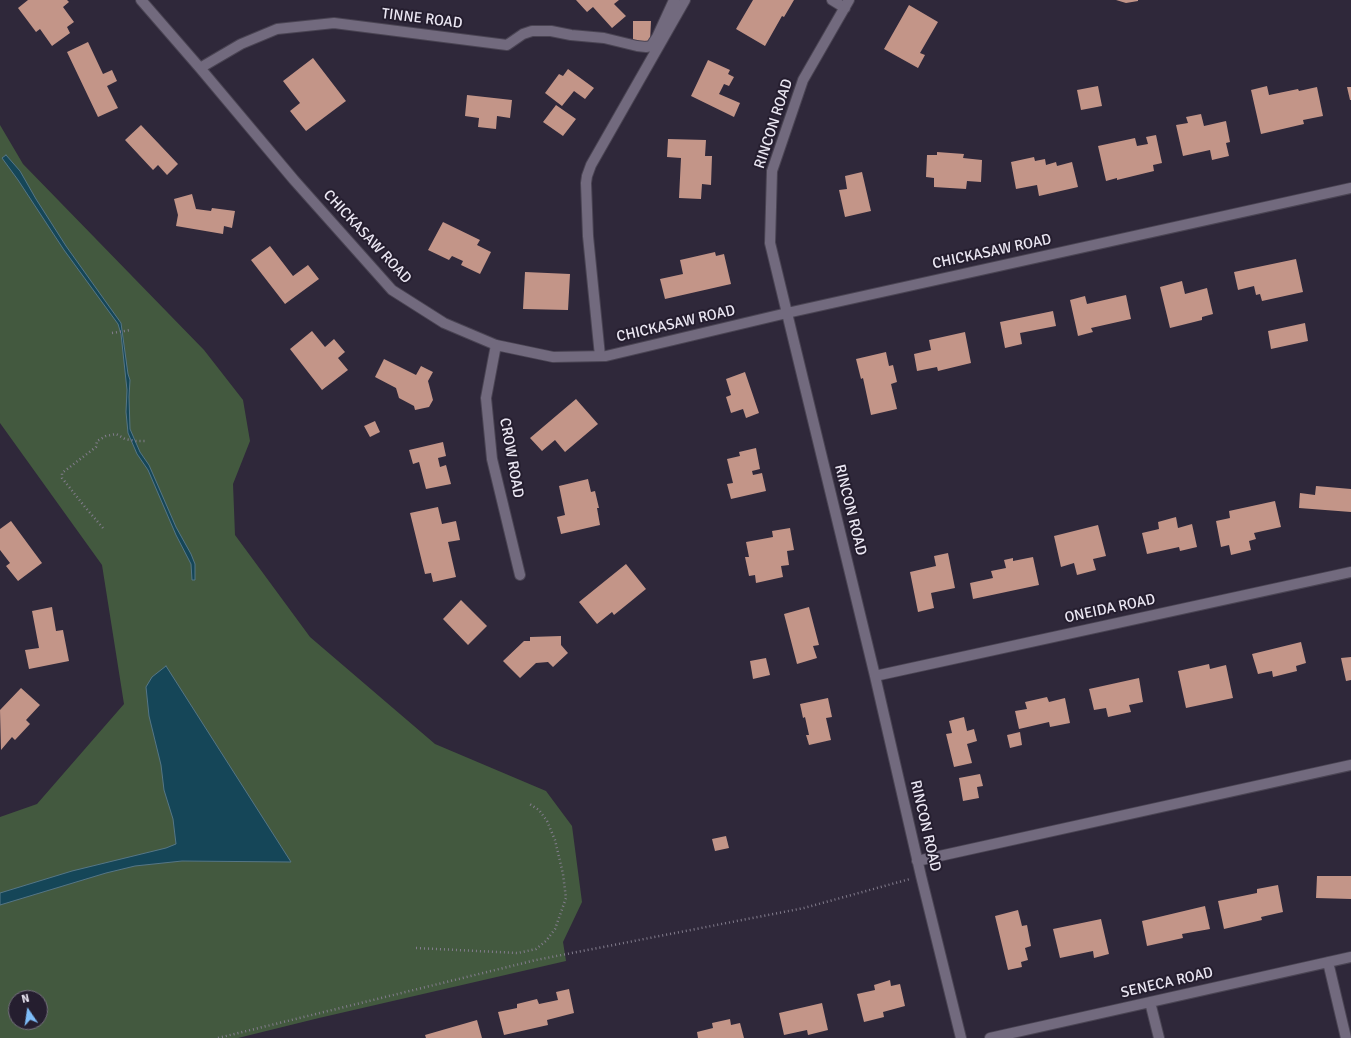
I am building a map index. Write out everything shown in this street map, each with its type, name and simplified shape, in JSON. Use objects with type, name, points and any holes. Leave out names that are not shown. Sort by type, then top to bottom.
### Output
[{"type":"street","name":"CHICKASAW ROAD","points":[[141,0],[294,180],[392,290],[444,323],[496,345],[553,357],[606,356],[787,313],[1351,188]]},
{"type":"street","name":"TINNE ROAD","points":[[200,68],[241,44],[277,29],[334,23],[507,44],[523,34],[532,31],[551,31],[571,35],[604,38],[646,47],[651,46],[657,37],[674,0]]},
{"type":"street","points":[[600,356],[588,236],[587,176],[685,0]]},
{"type":"street","points":[[832,0],[847,4]]},
{"type":"street","name":"RINCON ROAD","points":[[847,4],[803,80],[772,171],[770,243],[875,676],[920,876],[961,1038]]},
{"type":"street","name":"CROW ROAD","points":[[496,345],[486,398],[492,451],[520,575]]},
{"type":"street","name":"ONEIDA ROAD","points":[[875,676],[1351,572]]},
{"type":"street","points":[[917,861],[1351,765]]},
{"type":"street","name":"SENECA ROAD","points":[[990,1038],[1351,957]]},
{"type":"street","points":[[1328,962],[1346,1038]]},
{"type":"street","points":[[1150,1002],[1158,1038]]},
{"type":"path","points":[[112,333],[131,330]]},
{"type":"path","points":[[103,528],[62,478],[62,473],[96,447],[98,441],[106,436],[116,434],[130,440],[147,441]]},
{"type":"path","points":[[416,948],[518,953],[536,949],[546,941],[555,929],[566,898],[563,874],[555,840],[547,822],[539,810],[528,803]]},
{"type":"path","points":[[218,1038],[536,960],[804,908],[920,876]]},
{"type":"green space","points":[[0,125],[23,164],[204,350],[243,400],[250,441],[233,484],[235,535],[310,637],[435,744],[546,791],[572,826],[582,902],[563,942],[566,961],[238,1038],[0,1038],[0,817],[37,804],[124,704],[102,565],[0,423]]},
{"type":"water","points":[[6,155],[20,171],[66,246],[121,323],[130,380],[130,429],[140,452],[149,465],[176,527],[191,554],[195,564],[195,580],[192,580],[191,564],[176,535],[148,470],[137,454],[128,433],[126,412],[127,390],[121,334],[118,324],[64,250],[2,158]]},
{"type":"water","points":[[166,666],[291,862],[182,861],[135,866],[106,873],[0,905],[0,893],[72,871],[166,848],[176,844],[173,819],[164,790],[161,765],[149,716],[146,687],[152,677]]},
{"type":"building","points":[[28,0],[67,0],[69,2],[63,7],[74,22],[67,27],[70,33],[52,46],[40,29],[36,32],[18,8]]},
{"type":"building","points":[[576,0],[619,0],[614,4],[626,16],[612,28],[593,7],[587,12]]},
{"type":"building","points":[[753,0],[794,0],[784,17],[782,16],[765,46],[736,29]]},
{"type":"building","points":[[1116,0],[1138,0],[1138,1],[1126,3]]},
{"type":"building","points":[[909,5],[938,22],[920,53],[925,55],[918,68],[884,49]]},
{"type":"building","points":[[633,21],[651,21],[650,42],[633,41]]},
{"type":"building","points":[[88,42],[103,74],[112,70],[117,81],[107,86],[118,108],[98,117],[67,52]]},
{"type":"building","points":[[313,58],[346,101],[306,131],[290,111],[300,103],[283,81]]},
{"type":"building","points":[[708,60],[730,70],[728,74],[734,77],[729,86],[724,84],[719,94],[740,103],[734,117],[691,96]]},
{"type":"building","points":[[568,69],[594,88],[585,99],[574,91],[562,106],[545,93],[559,74],[563,76]]},
{"type":"building","points":[[1098,86],[1102,106],[1081,110],[1077,90]]},
{"type":"building","points":[[1267,86],[1269,95],[1317,87],[1323,116],[1303,120],[1304,124],[1261,134],[1251,90]]},
{"type":"building","points":[[1347,87],[1351,87],[1351,100],[1350,100]]},
{"type":"building","points":[[467,95],[512,100],[510,118],[497,116],[496,129],[478,127],[479,118],[465,116]]},
{"type":"building","points":[[556,105],[576,119],[563,136],[543,122]]},
{"type":"building","points":[[1201,114],[1204,126],[1226,121],[1230,142],[1226,143],[1229,156],[1212,160],[1210,150],[1183,156],[1176,125],[1188,123],[1186,117]]},
{"type":"building","points":[[141,125],[178,164],[167,175],[158,165],[153,170],[125,140]]},
{"type":"building","points":[[1156,135],[1162,163],[1153,165],[1154,171],[1117,180],[1117,178],[1106,181],[1098,146],[1135,138],[1137,146],[1148,144],[1146,137]]},
{"type":"building","points":[[668,139],[706,140],[705,156],[712,156],[711,185],[702,184],[701,199],[679,198],[681,158],[667,157]]},
{"type":"building","points":[[937,152],[964,154],[963,158],[982,160],[981,182],[967,181],[966,189],[934,187],[934,178],[926,177],[927,155],[937,155]]},
{"type":"building","points":[[1034,157],[1035,161],[1045,159],[1046,165],[1056,162],[1057,166],[1072,162],[1078,187],[1039,196],[1037,185],[1016,189],[1011,162]]},
{"type":"building","points":[[862,172],[871,211],[845,217],[839,190],[847,189],[845,176]]},
{"type":"building","points":[[192,194],[196,209],[211,211],[212,208],[235,211],[232,228],[224,226],[223,234],[176,226],[178,215],[174,199]]},
{"type":"building","points":[[443,222],[480,240],[477,245],[491,252],[480,274],[461,265],[463,261],[452,256],[449,260],[428,250]]},
{"type":"building","points":[[270,246],[293,276],[308,265],[319,279],[285,304],[251,260]]},
{"type":"building","points":[[715,252],[716,256],[724,254],[731,284],[665,299],[660,279],[683,274],[680,260]]},
{"type":"building","points":[[1296,259],[1303,292],[1262,301],[1260,294],[1256,295],[1254,286],[1238,290],[1234,272]]},
{"type":"building","points":[[525,272],[570,274],[568,310],[523,309]]},
{"type":"building","points":[[1182,281],[1185,294],[1207,288],[1213,314],[1202,317],[1202,320],[1170,328],[1160,287]]},
{"type":"building","points":[[1126,295],[1131,319],[1091,328],[1093,332],[1078,336],[1070,300],[1085,296],[1087,304]]},
{"type":"building","points":[[1053,311],[1056,326],[1020,333],[1022,344],[1005,348],[1000,322]]},
{"type":"building","points":[[1305,323],[1308,341],[1271,349],[1268,331]]},
{"type":"building","points":[[312,331],[325,347],[334,339],[345,352],[338,358],[348,370],[322,390],[290,349]]},
{"type":"building","points":[[965,332],[971,363],[938,371],[937,367],[917,371],[914,354],[931,350],[929,340]]},
{"type":"building","points":[[886,352],[889,366],[893,365],[897,382],[891,384],[897,409],[871,415],[863,378],[861,379],[856,359]]},
{"type":"building","points":[[384,359],[416,375],[421,366],[433,372],[428,381],[433,400],[429,407],[415,410],[414,406],[399,398],[396,388],[375,377]]},
{"type":"building","points":[[745,372],[759,413],[746,418],[743,409],[731,413],[726,397],[731,395],[726,379]]},
{"type":"building","points":[[576,399],[598,424],[565,452],[555,440],[542,451],[530,438]]},
{"type":"building","points":[[375,421],[380,432],[370,437],[364,426]]},
{"type":"building","points":[[443,442],[446,456],[438,458],[440,467],[446,465],[451,484],[426,489],[419,462],[413,464],[409,450]]},
{"type":"building","points":[[756,448],[760,469],[752,471],[753,475],[762,473],[766,491],[731,499],[727,484],[733,483],[727,459],[740,456],[739,452]]},
{"type":"building","points":[[588,479],[591,492],[595,491],[599,508],[597,508],[600,525],[561,534],[557,517],[565,515],[559,486]]},
{"type":"building","points":[[1316,486],[1351,489],[1351,512],[1299,508],[1300,493],[1315,495]]},
{"type":"building","points":[[1275,501],[1281,527],[1254,533],[1256,539],[1249,541],[1251,550],[1231,555],[1229,545],[1221,547],[1216,521],[1230,518],[1229,511]]},
{"type":"building","points":[[438,507],[442,524],[456,521],[460,540],[448,542],[456,577],[433,582],[431,573],[425,574],[410,513]]},
{"type":"building","points":[[1176,517],[1178,528],[1192,524],[1197,547],[1180,551],[1179,547],[1147,554],[1142,533],[1159,529],[1158,522]]},
{"type":"building","points":[[11,521],[42,563],[18,581],[6,566],[10,563],[0,550],[0,529]]},
{"type":"building","points":[[1098,525],[1106,556],[1093,559],[1096,570],[1077,575],[1074,563],[1061,567],[1054,536]]},
{"type":"building","points":[[790,528],[794,550],[787,551],[789,565],[781,566],[783,577],[756,583],[755,575],[749,576],[745,557],[749,557],[746,542],[773,537],[772,531]]},
{"type":"building","points":[[948,553],[955,588],[931,593],[934,608],[918,612],[910,572],[936,566],[934,556]]},
{"type":"building","points":[[1033,557],[1039,585],[973,599],[970,583],[993,578],[991,571],[1006,568],[1004,560],[1013,558],[1013,561]]},
{"type":"building","points":[[626,564],[646,589],[614,615],[612,612],[597,624],[579,602]]},
{"type":"building","points":[[461,600],[487,626],[468,645],[443,619]]},
{"type":"building","points":[[52,607],[56,631],[63,630],[69,661],[29,669],[25,650],[39,648],[32,611]]},
{"type":"building","points":[[809,607],[819,645],[813,646],[817,658],[797,664],[784,614]]},
{"type":"building","points":[[561,636],[561,645],[568,653],[553,667],[548,662],[536,663],[520,678],[503,661],[524,641],[530,641],[530,637]]},
{"type":"building","points":[[1301,642],[1306,663],[1296,666],[1297,671],[1273,677],[1272,671],[1258,674],[1252,654]]},
{"type":"building","points":[[1351,657],[1351,680],[1346,681],[1341,658]]},
{"type":"building","points":[[766,658],[770,675],[753,679],[750,661]]},
{"type":"building","points":[[1209,664],[1210,669],[1226,665],[1233,698],[1186,708],[1178,671]]},
{"type":"building","points":[[1139,678],[1143,702],[1129,705],[1131,712],[1108,717],[1106,708],[1094,710],[1089,689]]},
{"type":"building","points":[[21,688],[40,705],[26,720],[30,724],[15,740],[12,737],[1,750],[0,710]]},
{"type":"building","points":[[1047,697],[1049,702],[1065,698],[1070,723],[1050,727],[1049,722],[1019,729],[1015,711],[1027,709],[1025,702]]},
{"type":"building","points":[[828,698],[832,717],[826,718],[831,740],[809,745],[806,735],[809,735],[800,704]]},
{"type":"building","points":[[964,717],[967,731],[974,729],[977,741],[967,744],[972,763],[954,767],[946,734],[952,733],[949,721]]},
{"type":"building","points":[[1020,732],[1022,745],[1010,748],[1007,735]]},
{"type":"building","points":[[980,774],[983,786],[977,787],[979,798],[963,801],[959,778]]},
{"type":"building","points":[[726,836],[729,848],[715,851],[712,839]]},
{"type":"building","points":[[1317,876],[1351,876],[1351,899],[1316,898]]},
{"type":"building","points":[[1278,885],[1283,912],[1261,917],[1262,920],[1224,929],[1218,901],[1257,893],[1257,889]]},
{"type":"building","points":[[1205,906],[1210,929],[1182,934],[1183,938],[1147,946],[1142,921]]},
{"type":"building","points":[[1018,910],[1022,926],[1027,925],[1031,946],[1025,948],[1028,960],[1021,962],[1022,967],[1008,970],[995,916]]},
{"type":"building","points":[[1101,919],[1109,954],[1094,958],[1093,951],[1060,958],[1053,929]]},
{"type":"building","points":[[890,980],[891,986],[900,984],[905,1006],[883,1012],[884,1017],[864,1022],[857,994],[875,990],[874,985]]},
{"type":"building","points":[[569,989],[574,1013],[547,1020],[548,1025],[504,1035],[498,1012],[517,1008],[517,1004],[537,999],[539,1004],[558,1000],[556,992]]},
{"type":"building","points":[[822,1003],[828,1030],[808,1035],[807,1030],[784,1035],[779,1013]]},
{"type":"building","points":[[730,1019],[731,1025],[740,1023],[744,1038],[698,1038],[697,1032],[713,1028],[712,1023]]},
{"type":"building","points":[[477,1020],[482,1038],[426,1038],[425,1035]]}]
